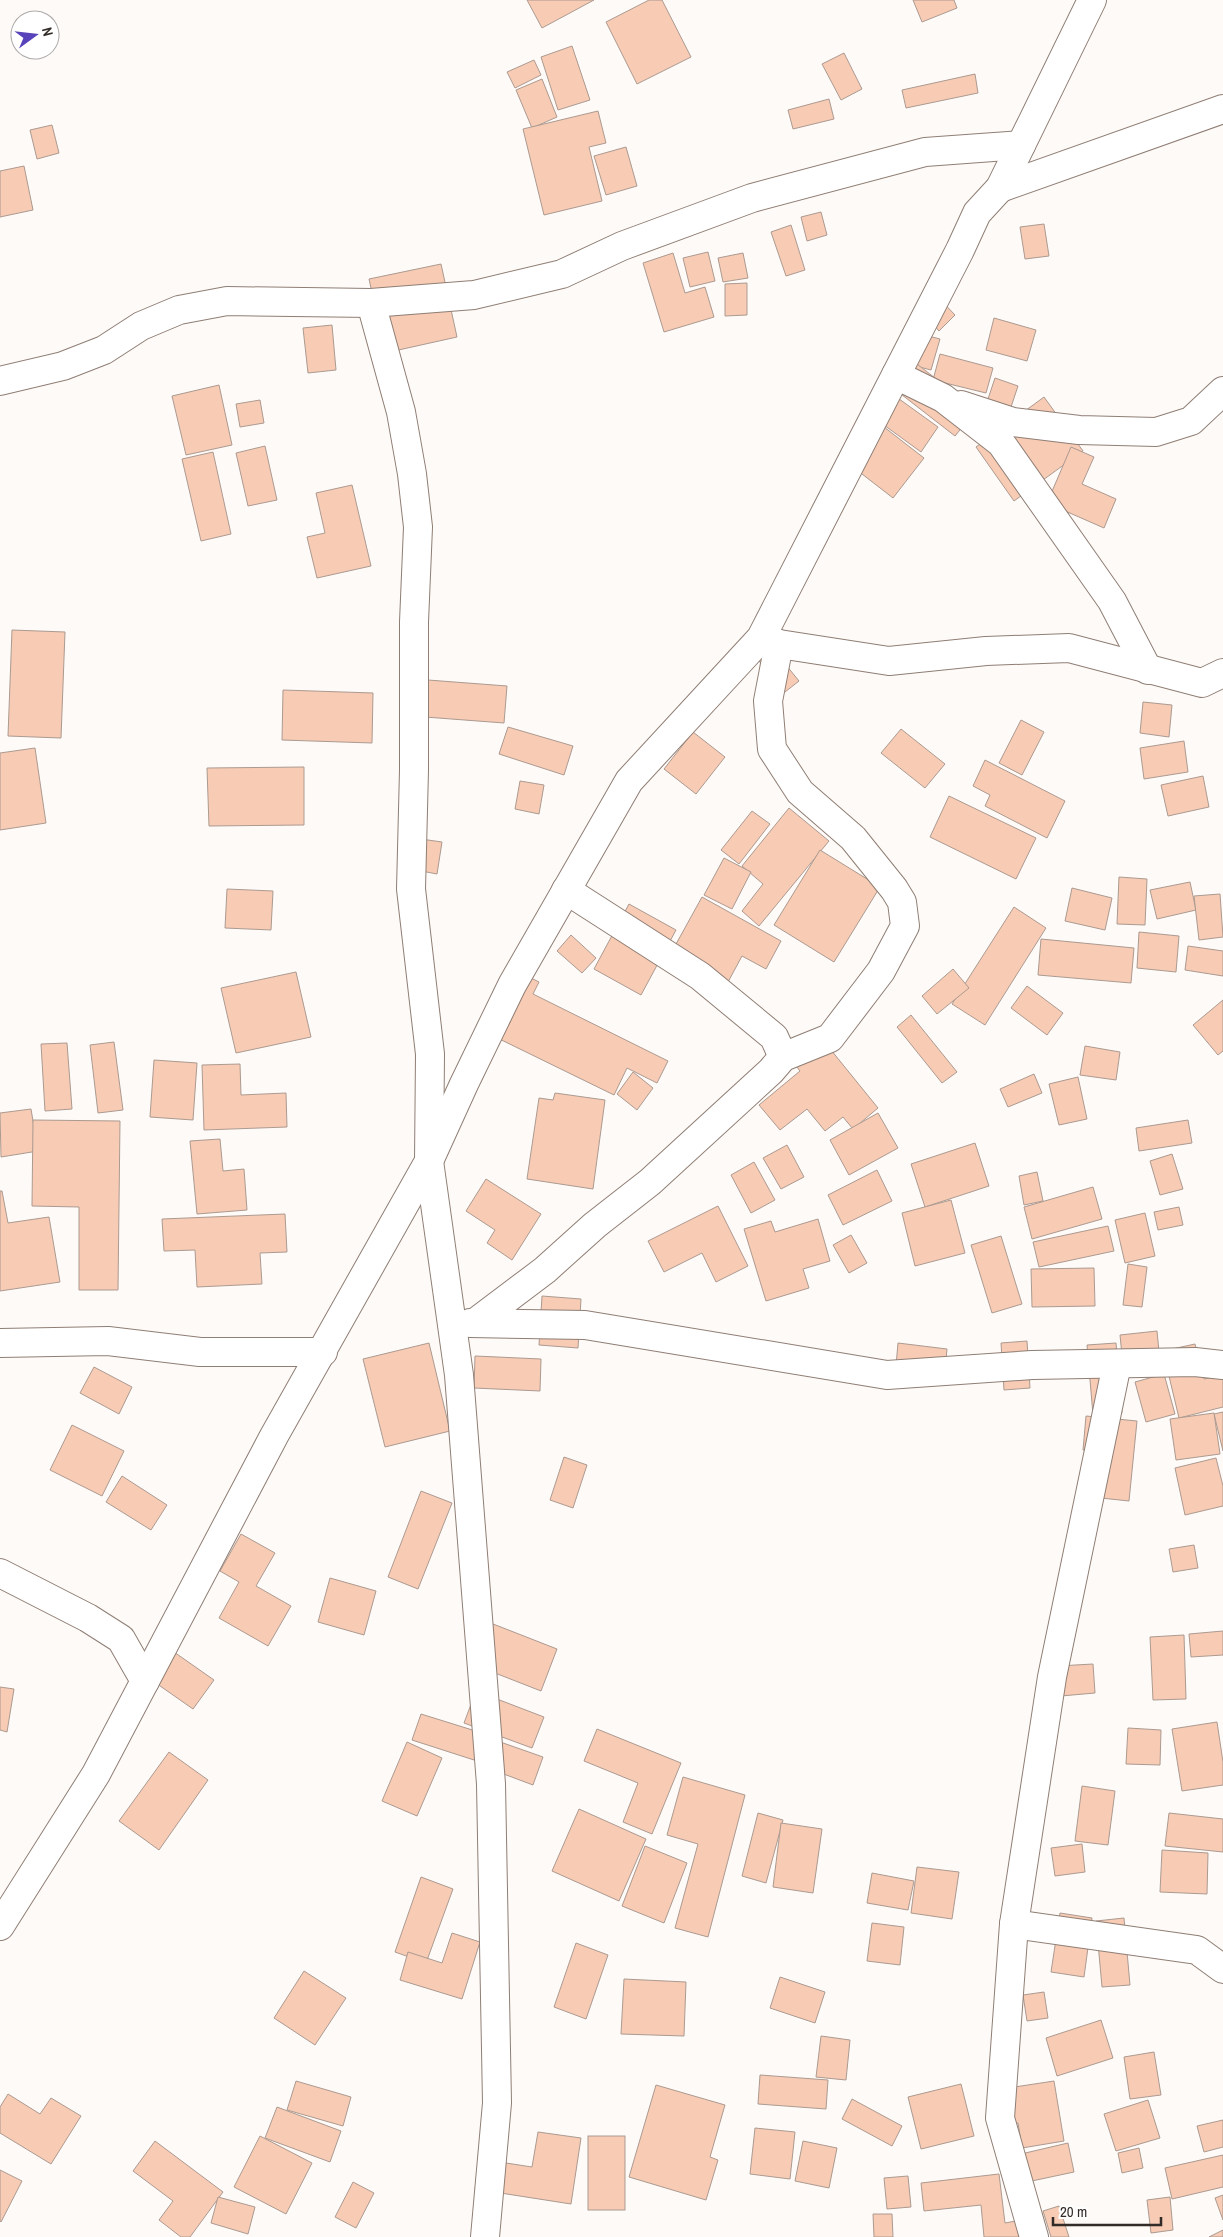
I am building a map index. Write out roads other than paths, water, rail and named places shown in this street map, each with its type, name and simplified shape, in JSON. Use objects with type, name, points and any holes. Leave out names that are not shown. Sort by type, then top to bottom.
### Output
[{"type":"street","points":[[0,1926],[96,1774],[274,1436],[429,1161],[512,985],[629,781],[770,641],[896,375],[977,213],[1000,188],[1092,0]]},
{"type":"street","points":[[1000,188],[1223,109]]},
{"type":"street","points":[[0,381],[63,366],[104,350],[141,326],[179,310],[228,301],[371,303],[474,295],[562,274],[622,246],[752,198],[925,152],[1021,145]]},
{"type":"street","points":[[371,303],[401,412],[412,474],[418,527],[414,622],[414,770],[411,889],[430,1054],[429,1161],[464,1324],[459,1374],[491,1784],[497,2104],[485,2237]]},
{"type":"street","points":[[896,375],[943,398],[1013,422],[1079,430],[1156,432],[1192,421],[1223,391]]},
{"type":"street","points":[[943,398],[1001,443],[1112,601],[1148,670]]},
{"type":"street","points":[[770,641],[889,661],[986,651],[1069,648],[1202,683],[1223,673]]},
{"type":"street","points":[[464,1324],[545,1270],[595,1225],[650,1182],[771,1071],[783,1057],[830,1038],[881,970],[905,926],[902,902],[894,889],[853,838],[800,792],[772,749],[768,701],[770,641]]},
{"type":"street","points":[[566,890],[700,976],[774,1037],[783,1057]]},
{"type":"street","points":[[464,1324],[585,1325],[887,1375],[1032,1365],[1195,1362],[1223,1365]]},
{"type":"street","points":[[0,1343],[108,1341],[200,1352],[323,1352]]},
{"type":"street","points":[[1034,2237],[1000,2118],[1014,1924],[1052,1677],[1117,1364]]},
{"type":"street","points":[[0,1573],[88,1618],[121,1639],[145,1681]]},
{"type":"street","points":[[121,1639],[168,1636]]},
{"type":"street","points":[[1014,1924],[1197,1950],[1223,1969]]}]
